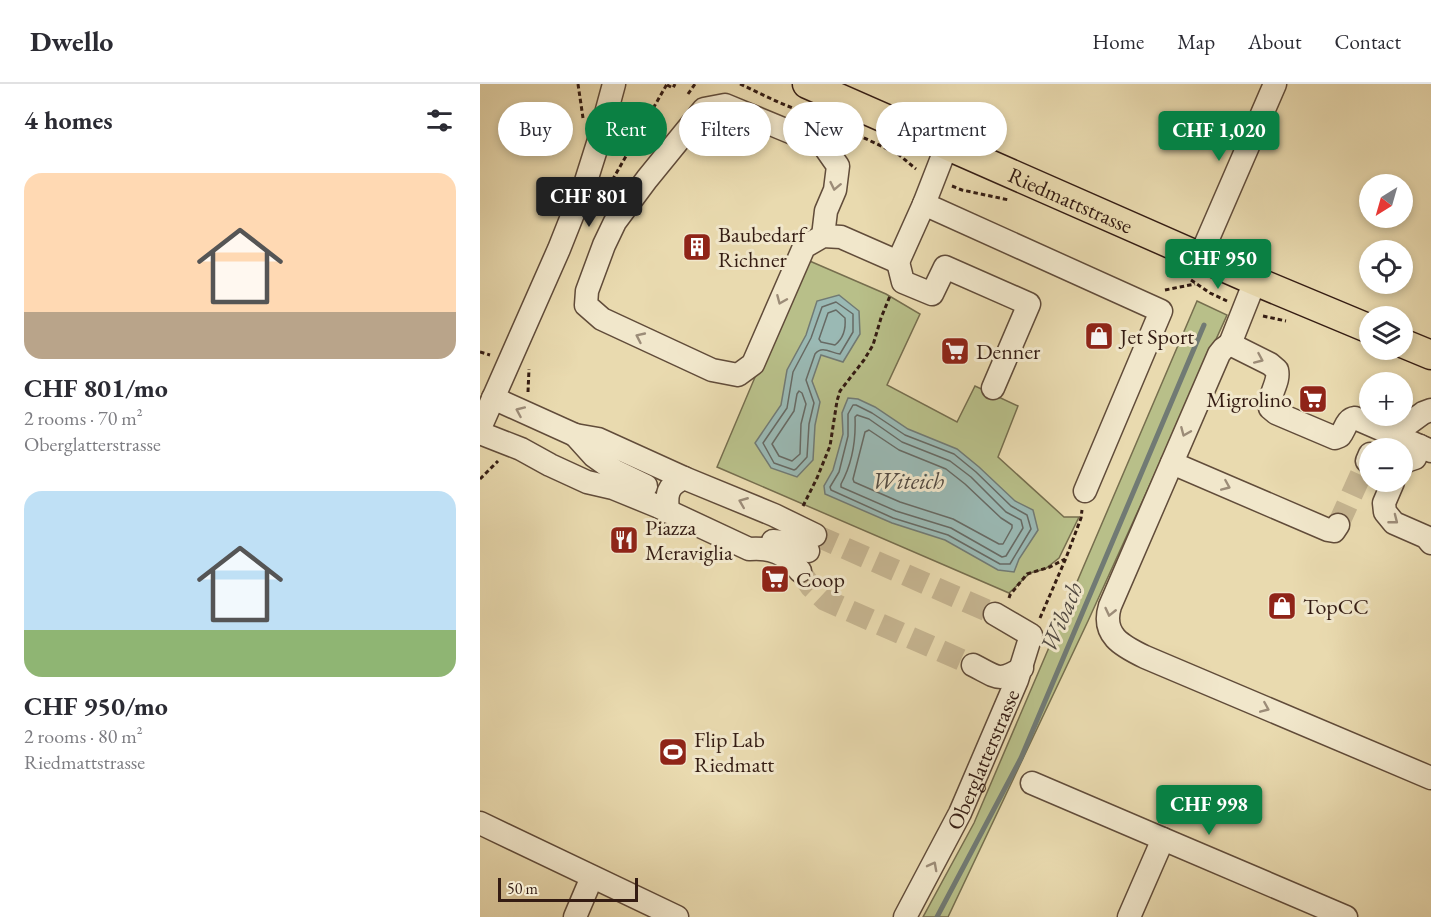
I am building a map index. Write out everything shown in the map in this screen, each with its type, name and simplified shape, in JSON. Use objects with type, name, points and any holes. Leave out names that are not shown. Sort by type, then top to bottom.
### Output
[{"type":"main road","name":"Riedmattstrasse","points":[[807,84],[876,114]]},
{"type":"main road","name":"Riedmattstrasse","points":[[968,156],[1194,273],[1255,281],[1359,335]]},
{"type":"main road","points":[[1413,353],[1431,355]]},
{"type":"street","points":[[480,428],[559,249],[586,181],[614,84]]},
{"type":"street","points":[[1194,273],[1275,84]]},
{"type":"street","points":[[823,236],[826,211],[835,190],[838,166],[824,146],[725,105],[704,109],[647,178],[615,222],[587,291],[586,305],[602,319],[712,370],[738,375],[753,364],[804,247],[823,236],[841,237],[901,272],[932,294],[945,267],[1029,304],[993,388]]},
{"type":"street","points":[[901,272],[943,156]]},
{"type":"street","points":[[924,204],[1161,311],[1085,491]]},
{"type":"street","points":[[1255,281],[1230,344],[1219,354],[1110,606],[1107,619],[1109,629],[1124,646],[1145,657],[1431,778]]},
{"type":"street","points":[[1230,344],[1270,364],[1277,370],[1278,380],[1269,405],[1276,413],[1335,438],[1340,436],[1352,418],[1359,420],[1371,438]]},
{"type":"street","points":[[493,398],[575,435],[598,439],[774,515],[806,546],[794,563],[785,555],[763,545]]},
{"type":"street","points":[[1386,438],[1431,410]]},
{"type":"street","points":[[480,434],[520,449],[587,482],[665,502]]},
{"type":"street","points":[[575,435],[594,456],[615,471],[749,549],[763,545],[772,530],[774,515]]},
{"type":"street","points":[[550,465],[576,461],[596,468],[615,471]]},
{"type":"street","points":[[1172,463],[1328,530],[1334,531],[1338,525]]},
{"type":"street","points":[[665,502],[669,488],[684,478]]},
{"type":"street","points":[[1389,492],[1384,503],[1385,512],[1394,523],[1426,537],[1431,543]]},
{"type":"street","name":"Oberglatterstrasse","points":[[905,917],[960,813],[1022,668],[1031,635],[995,614]]},
{"type":"street","points":[[973,665],[998,678],[1008,676],[1022,668]]},
{"type":"street","points":[[1032,783],[1346,917]]},
{"type":"street","points":[[480,824],[677,917]]},
{"type":"street","points":[[1129,917],[1163,839]]},
{"type":"street","points":[[575,917],[592,877]]},
{"type":"path","points":[[578,84],[584,123]]},
{"type":"path","points":[[667,85],[673,88],[675,84]]},
{"type":"path","points":[[740,84],[860,136],[897,154],[919,171],[962,190],[1007,199],[1017,204]]},
{"type":"path","points":[[806,546],[804,502],[818,478],[830,446],[840,391],[873,345],[881,318],[901,272]]},
{"type":"path","points":[[1158,309],[1166,289],[1194,273],[1210,293],[1266,317],[1288,321]]},
{"type":"path","points":[[480,352],[487,354]]},
{"type":"path","points":[[1040,618],[1081,518]]},
{"type":"path","points":[[1010,595],[1027,574],[1050,567],[1066,558]]},
{"type":"green space","points":[[805,259],[886,294],[920,314],[887,385],[957,422],[975,386],[1018,406],[998,457],[1064,517],[1079,517],[1059,558],[1045,569],[1030,573],[1009,593],[717,467]]},
{"type":"green space","points":[[1197,301],[1227,315],[1088,621],[948,917],[923,917],[974,823]]},
{"type":"water","points":[[839,295],[859,311],[860,334],[843,362],[821,355],[812,381],[820,402],[815,425],[813,460],[797,477],[771,468],[755,443],[781,405],[787,370],[806,335],[817,301]]},
{"type":"water","name":"Witeich","points":[[848,398],[858,399],[875,407],[908,429],[957,449],[1015,501],[1033,510],[1038,530],[1019,559],[1014,572],[998,570],[945,540],[892,523],[825,494],[824,486],[833,470],[843,434],[842,413]]},
{"type":"waterway","name":"Wibach","points":[[937,917],[1021,758],[1204,325]]},
{"type":"tunnel","points":[[1338,525],[1359,479]]},
{"type":"tunnel","points":[[815,535],[995,614]]},
{"type":"tunnel","points":[[800,571],[811,587],[825,600],[973,665]]},
{"type":"place","name":"Baubedarf Richner","points":[[697,247]]},
{"type":"place","name":"Jet Sport","points":[[1099,336]]},
{"type":"place","name":"Denner","points":[[955,351]]},
{"type":"place","name":"Migrolino","points":[[1313,399]]},
{"type":"place","name":"Piazza Meraviglia","points":[[624,540]]},
{"type":"place","name":"Coop","points":[[775,579]]},
{"type":"place","name":"TopCC","points":[[1282,606]]},
{"type":"place","name":"Flip Lab Riedmatt","points":[[673,752]]}]
